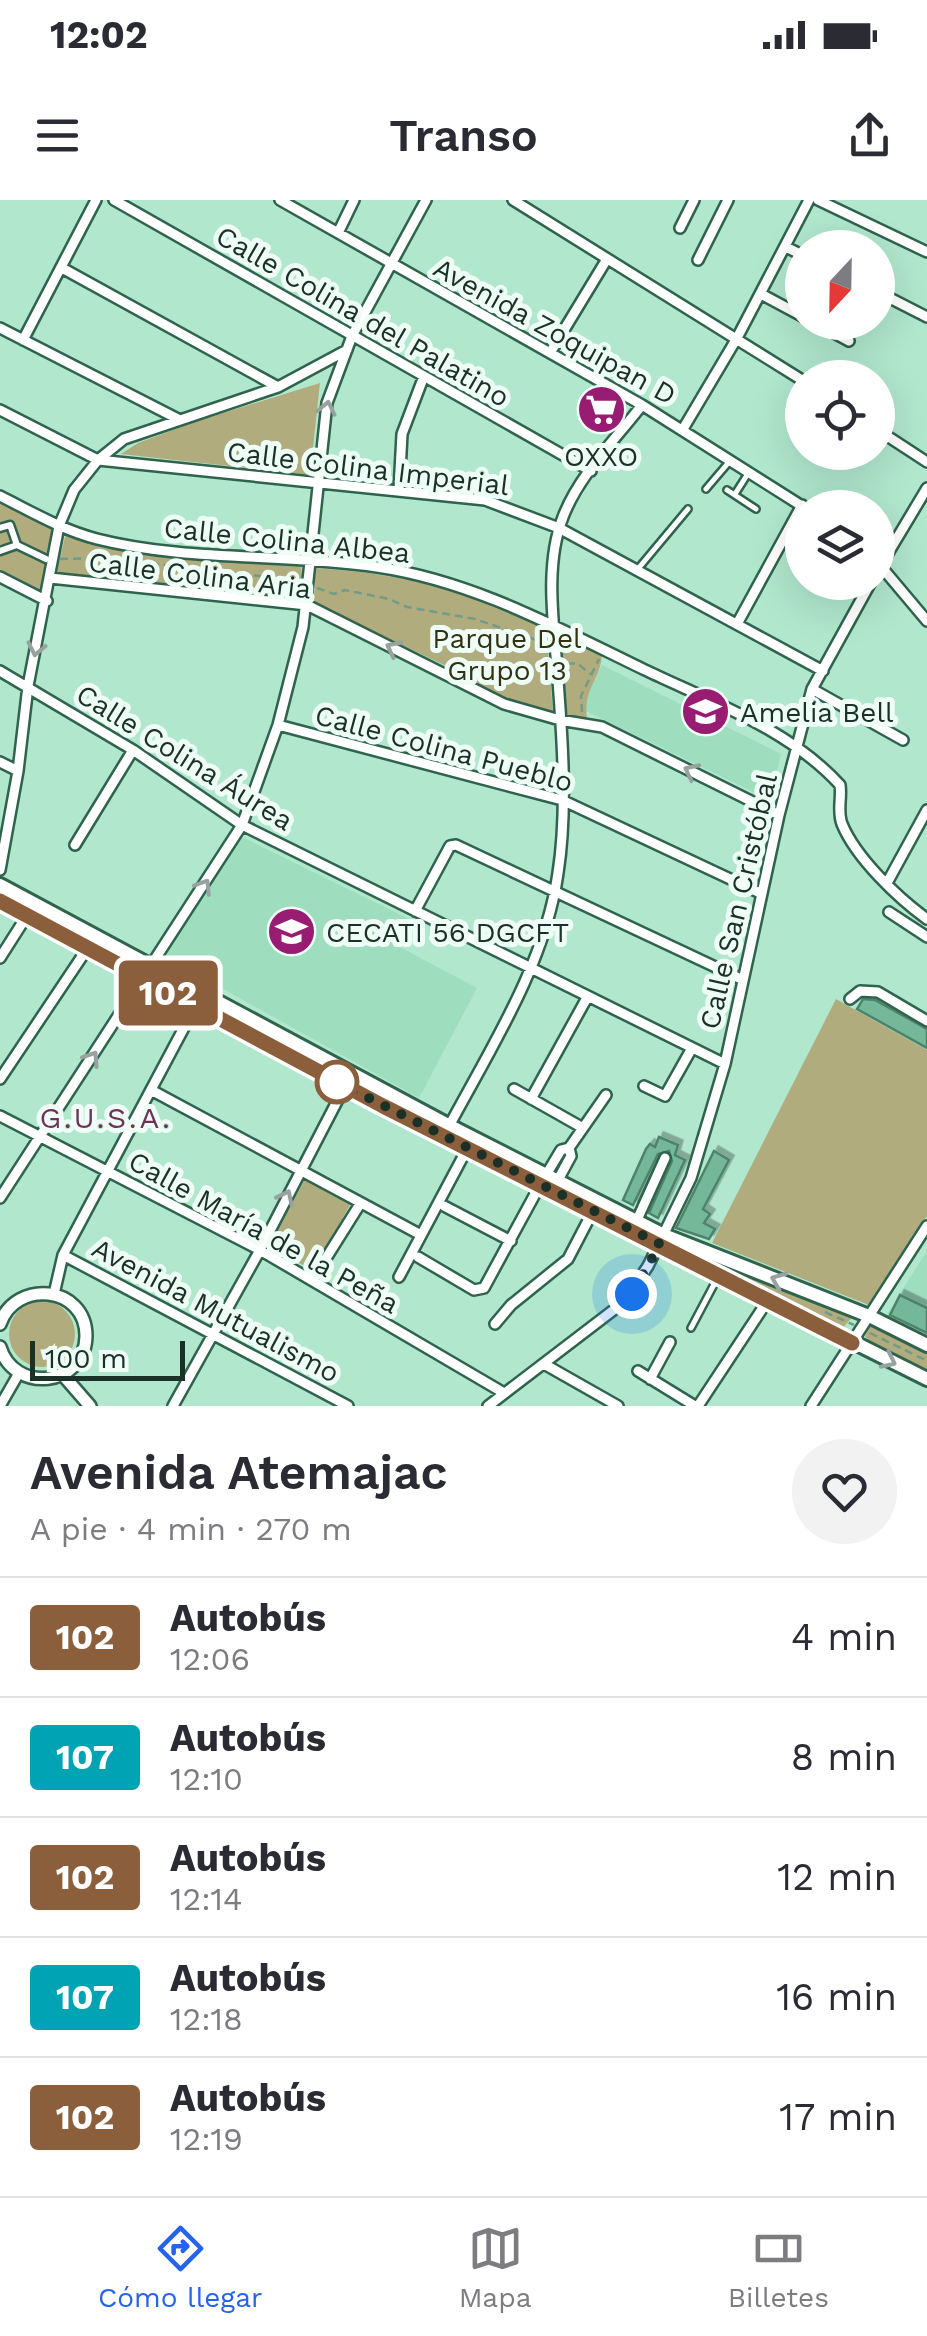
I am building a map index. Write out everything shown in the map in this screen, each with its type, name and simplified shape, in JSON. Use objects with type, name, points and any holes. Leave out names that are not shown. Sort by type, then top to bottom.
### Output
[{"type":"main road","points":[[0,884],[31,911],[87,949],[148,974],[195,1007],[345,1086],[637,1220],[719,1275],[927,1380]]},
{"type":"main road","points":[[0,901],[31,911],[447,1132],[467,1149],[548,1180],[593,1212],[869,1316],[927,1344]]},
{"type":"street","points":[[23,340],[96,200]]},
{"type":"street","name":"Calle Colina del Palatino","points":[[114,200],[590,471]]},
{"type":"street","name":"Avenida Zoquipan D","points":[[280,200],[642,405],[785,494]]},
{"type":"street","points":[[338,233],[354,200]]},
{"type":"street","points":[[0,1198],[242,825],[278,725],[307,606],[308,562],[327,403],[352,336],[426,200]]},
{"type":"street","points":[[513,200],[785,369]]},
{"type":"street","points":[[680,228],[694,200]]},
{"type":"street","points":[[698,260],[728,200]]},
{"type":"street","points":[[794,230],[809,200]]},
{"type":"street","points":[[818,200],[927,252]]},
{"type":"street","points":[[683,429],[785,249]]},
{"type":"street","points":[[550,353],[607,259]]},
{"type":"street","points":[[62,268],[278,387]]},
{"type":"street","points":[[761,294],[785,307]]},
{"type":"street","points":[[895,301],[927,317]]},
{"type":"street","points":[[0,328],[178,419]]},
{"type":"street","points":[[0,870],[28,686],[59,526],[74,490],[98,460],[124,439],[278,387],[347,350]]},
{"type":"street","points":[[399,490],[402,434],[424,376]]},
{"type":"street","points":[[447,1132],[531,968],[556,890],[562,800],[560,720],[551,625],[559,528],[571,498],[642,405]]},
{"type":"street","name":"Calle Colina Imperial","points":[[0,410],[98,460],[485,500],[559,528],[823,671]]},
{"type":"street","points":[[895,441],[927,462]]},
{"type":"street","points":[[895,539],[927,488]]},
{"type":"street","name":"Calle Colina Albea","points":[[0,496],[59,526],[94,538],[144,549],[376,566],[474,591],[551,625],[797,745],[840,785],[839,812],[853,843],[900,900],[927,918]]},
{"type":"street","points":[[0,528],[10,525],[17,545],[46,559]]},
{"type":"street","points":[[737,624],[785,539]]},
{"type":"street","points":[[0,551],[17,545]]},
{"type":"street","points":[[0,578],[46,600]]},
{"type":"street","name":"Calle Colina Aria","points":[[50,578],[307,606],[504,704],[560,720],[602,726],[778,814]]},
{"type":"street","points":[[895,584],[927,621]]},
{"type":"street","name":"Calle San Cristóbal","points":[[488,1406],[624,1302],[662,1240],[702,1149],[725,1064],[778,814],[812,689],[861,600]]},
{"type":"street","name":"Calle Colina Áurea","points":[[0,671],[133,750],[242,825],[725,1064]]},
{"type":"street","points":[[812,689],[903,740]]},
{"type":"street","name":"Calle Colina Pueblo","points":[[278,725],[562,800],[760,894]]},
{"type":"street","points":[[75,845],[133,750]]},
{"type":"street","points":[[0,762],[18,771]]},
{"type":"street","points":[[887,883],[923,828],[927,810]]},
{"type":"street","points":[[416,911],[452,844],[741,979]]},
{"type":"street","points":[[0,958],[31,911]]},
{"type":"street","points":[[888,912],[927,937]]},
{"type":"street","points":[[0,1079],[87,949]]},
{"type":"street","points":[[850,999],[860,990],[878,992],[927,1020]]},
{"type":"street","points":[[531,1099],[588,996]]},
{"type":"street","points":[[54,1294],[63,1255],[195,1007]]},
{"type":"street","points":[[644,1086],[665,1096],[692,1048]]},
{"type":"street","points":[[173,1406],[345,1086]]},
{"type":"street","points":[[514,1089],[583,1128]]},
{"type":"street","points":[[151,1090],[420,1235]]},
{"type":"street","points":[[418,1257],[479,1290],[492,1277],[548,1180],[571,1156],[569,1148],[606,1095]]},
{"type":"street","name":"Calle María de la Peña","points":[[0,1116],[260,1250],[504,1393]]},
{"type":"street","points":[[399,1277],[467,1149]]},
{"type":"street","points":[[637,1220],[665,1158]]},
{"type":"street","points":[[313,1280],[360,1204]]},
{"type":"street","points":[[444,1206],[511,1241]]},
{"type":"street","points":[[495,1324],[511,1305],[568,1260],[593,1212]]},
{"type":"street","points":[[811,1406],[927,1226]]},
{"type":"street","name":"Avenida Mutualismo","points":[[63,1255],[348,1406]]},
{"type":"street","points":[[0,1294],[10,1305]]},
{"type":"street","points":[[0,1324],[10,1305],[31,1294],[54,1294],[78,1311],[84,1324],[83,1353],[63,1374],[41,1380],[20,1374],[9,1365],[0,1347]]},
{"type":"street","points":[[638,1372],[696,1406],[768,1300]]},
{"type":"street","points":[[650,1378],[670,1342]]},
{"type":"street","points":[[544,1364],[618,1406]]},
{"type":"street","points":[[0,1406],[20,1374]]},
{"type":"street","points":[[63,1374],[87,1405]]},
{"type":"lane","points":[[706,489],[730,460]]},
{"type":"lane","points":[[734,494],[748,472]]},
{"type":"lane","points":[[726,490],[756,509]]},
{"type":"lane","points":[[637,570],[688,509]]},
{"type":"lane","points":[[691,1328],[719,1275]]},
{"type":"path","points":[[58,560],[108,558],[307,583],[334,594],[344,590],[475,619],[548,644]]},
{"type":"path","points":[[583,718],[581,696],[602,653]]},
{"type":"path","points":[[556,666],[577,663],[591,676]]},
{"type":"shaded area","points":[[602,665],[781,754],[770,800],[586,711],[584,698]]},
{"type":"shaded area","name":"CECATI 56 DGCFT","points":[[242,837],[409,919],[396,945],[477,988],[419,1098],[164,956]]},
{"type":"shaded area","points":[[927,1251],[927,1334],[887,1314]]},
{"type":"green space","points":[[320,383],[310,475],[121,454],[138,443],[197,421]]},
{"type":"green space","points":[[0,500],[53,527],[42,593],[0,572]]},
{"type":"green space","points":[[66,533],[99,543],[301,563],[303,601],[56,574]]},
{"type":"green space","name":"Parque Del Grupo 13","points":[[315,568],[452,587],[546,627],[553,713],[502,698],[444,665],[314,603]]},
{"type":"green space","name":"Parque Del Grupo 13","points":[[558,632],[602,653],[588,699],[587,719],[564,716]]},
{"type":"green space","points":[[836,999],[927,1050],[927,1216],[869,1305],[712,1243]]},
{"type":"green space","points":[[305,1179],[351,1203],[314,1271],[269,1247]]},
{"type":"green space","points":[[668,1237],[854,1315],[842,1329],[667,1243]]},
{"type":"green space","points":[[42,1301],[65,1311],[75,1334],[65,1357],[42,1367],[19,1357],[9,1334],[19,1311]]},
{"type":"green space","points":[[873,1321],[927,1347],[927,1373],[868,1341],[865,1336]]},
{"type":"building","name":"OXXO","points":[[599,394],[616,404],[603,424],[587,414]]},
{"type":"building","points":[[863,999],[875,1000],[927,1029],[927,1048],[857,1009]]},
{"type":"building","points":[[659,1137],[678,1145],[675,1155],[685,1160],[658,1218],[649,1213],[672,1161],[669,1151],[658,1154],[633,1205],[623,1200],[646,1149],[650,1144],[655,1147]]},
{"type":"building","points":[[714,1151],[729,1160],[703,1209],[710,1214],[704,1223],[715,1229],[709,1239],[676,1228]]},
{"type":"building","points":[[900,1295],[927,1308],[927,1333],[890,1315]]},
{"type":"bus line","name":"102","points":[[0,901],[383,1106],[852,1343]]},
{"type":"place","name":"OXXO","points":[[601,409]]},
{"type":"place","name":"Amelia Bell","points":[[705,712]]},
{"type":"place","name":"CECATI 56 DGCFT","points":[[291,932]]},
{"type":"district","name":"G.U.S.A.","points":[[106,1118]]},
{"type":"route","points":[[337,1082],[660,1244],[632,1294]]}]
